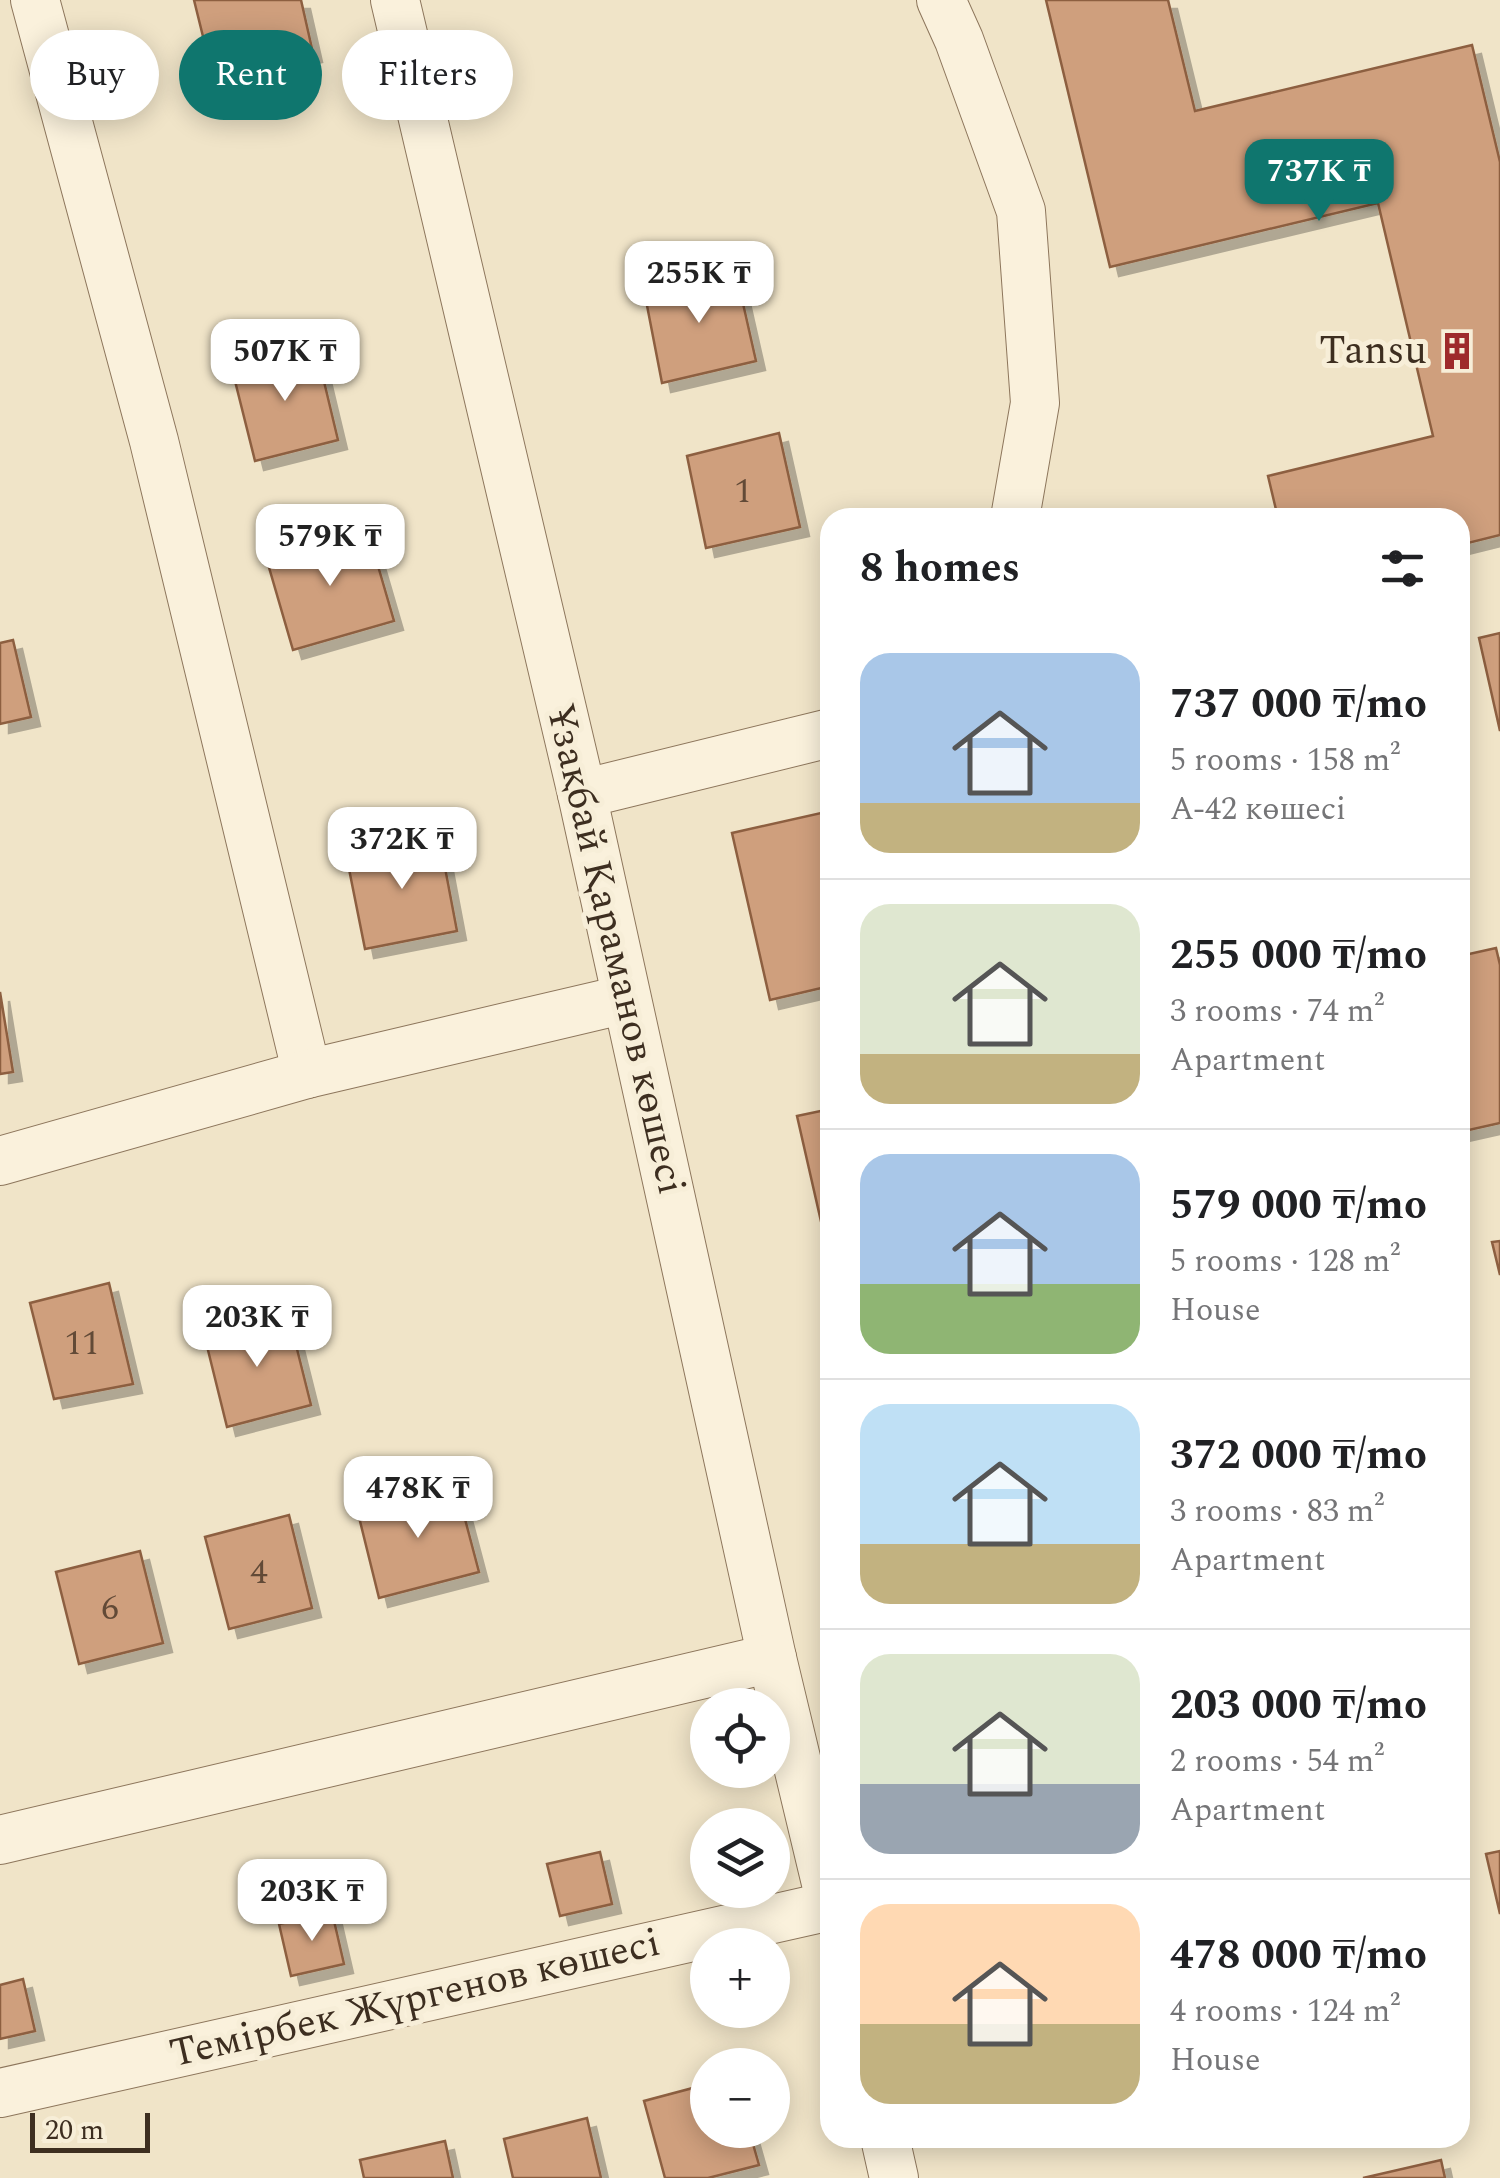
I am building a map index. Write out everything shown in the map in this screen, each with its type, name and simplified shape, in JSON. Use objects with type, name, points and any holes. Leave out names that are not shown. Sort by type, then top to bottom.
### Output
[{"type":"street","points":[[35,0],[154,441],[306,1074]]},
{"type":"street","name":"Ұзақбай Қараманов көшесі","points":[[395,0],[582,794],[820,1861]]},
{"type":"street","points":[[941,0],[1021,211],[1035,403],[1017,508]]},
{"type":"street","points":[[582,794],[820,735]]},
{"type":"street","points":[[0,1161],[306,1074],[626,999]]},
{"type":"street","points":[[0,1840],[772,1658]]},
{"type":"street","name":"Темірбек Жүргенов көшесі","points":[[0,2093],[820,1905]]},
{"type":"street","points":[[887,2148],[894,2178]]},
{"type":"building","points":[[194,0],[301,0],[308,30],[201,30]]},
{"type":"building","name":"Tansu","points":[[1046,0],[1168,0],[1195,111],[1472,45],[1500,162],[1500,535],[1470,542],[1470,508],[1276,508],[1268,476],[1433,436],[1378,203],[1110,267]]},
{"type":"building","points":[[735,268],[756,361],[662,383],[644,290]]},
{"type":"building","points":[[316,348],[338,440],[255,461],[232,369]]},
{"type":"building","points":[[779,433],[800,527],[706,548],[687,456]]},
{"type":"building","points":[[367,528],[394,621],[293,650],[266,557]]},
{"type":"building","points":[[1500,633],[1500,731],[1479,638]]},
{"type":"building","points":[[13,640],[31,717],[0,724],[0,643]]},
{"type":"building","points":[[820,813],[820,988],[770,1000],[732,833]]},
{"type":"building","points":[[439,836],[457,931],[365,949],[346,854]]},
{"type":"building","points":[[1496,948],[1500,965],[1500,1123],[1470,1130],[1470,954]]},
{"type":"building","points":[[0,992],[13,1072],[0,1074]]},
{"type":"building","points":[[820,1111],[820,1217],[797,1116]]},
{"type":"building","points":[[1500,1241],[1500,1275],[1492,1242]]},
{"type":"building","points":[[109,1283],[133,1384],[54,1399],[30,1303]]},
{"type":"building","points":[[288,1313],[311,1405],[227,1427],[204,1334]]},
{"type":"building","points":[[456,1485],[479,1572],[379,1598],[357,1509]]},
{"type":"building","points":[[289,1515],[312,1608],[229,1629],[205,1537]]},
{"type":"building","points":[[140,1551],[163,1643],[79,1664],[56,1572]]},
{"type":"building","points":[[1500,1851],[1500,1914],[1486,1854]]},
{"type":"building","points":[[600,1852],[612,1904],[560,1916],[547,1864]]},
{"type":"building","points":[[332,1912],[344,1964],[291,1976],[279,1924]]},
{"type":"building","points":[[23,1979],[35,2031],[0,2039],[0,1985]]},
{"type":"building","points":[[690,2089],[690,2148],[754,2148],[759,2165],[708,2178],[665,2178],[644,2101]]},
{"type":"building","points":[[587,2118],[601,2178],[513,2178],[504,2139]]},
{"type":"building","points":[[445,2141],[453,2178],[364,2178],[360,2160]]},
{"type":"building","points":[[1441,2160],[1445,2178],[1363,2178]]},
{"type":"place","name":"Tansu","points":[[1457,351]]}]
